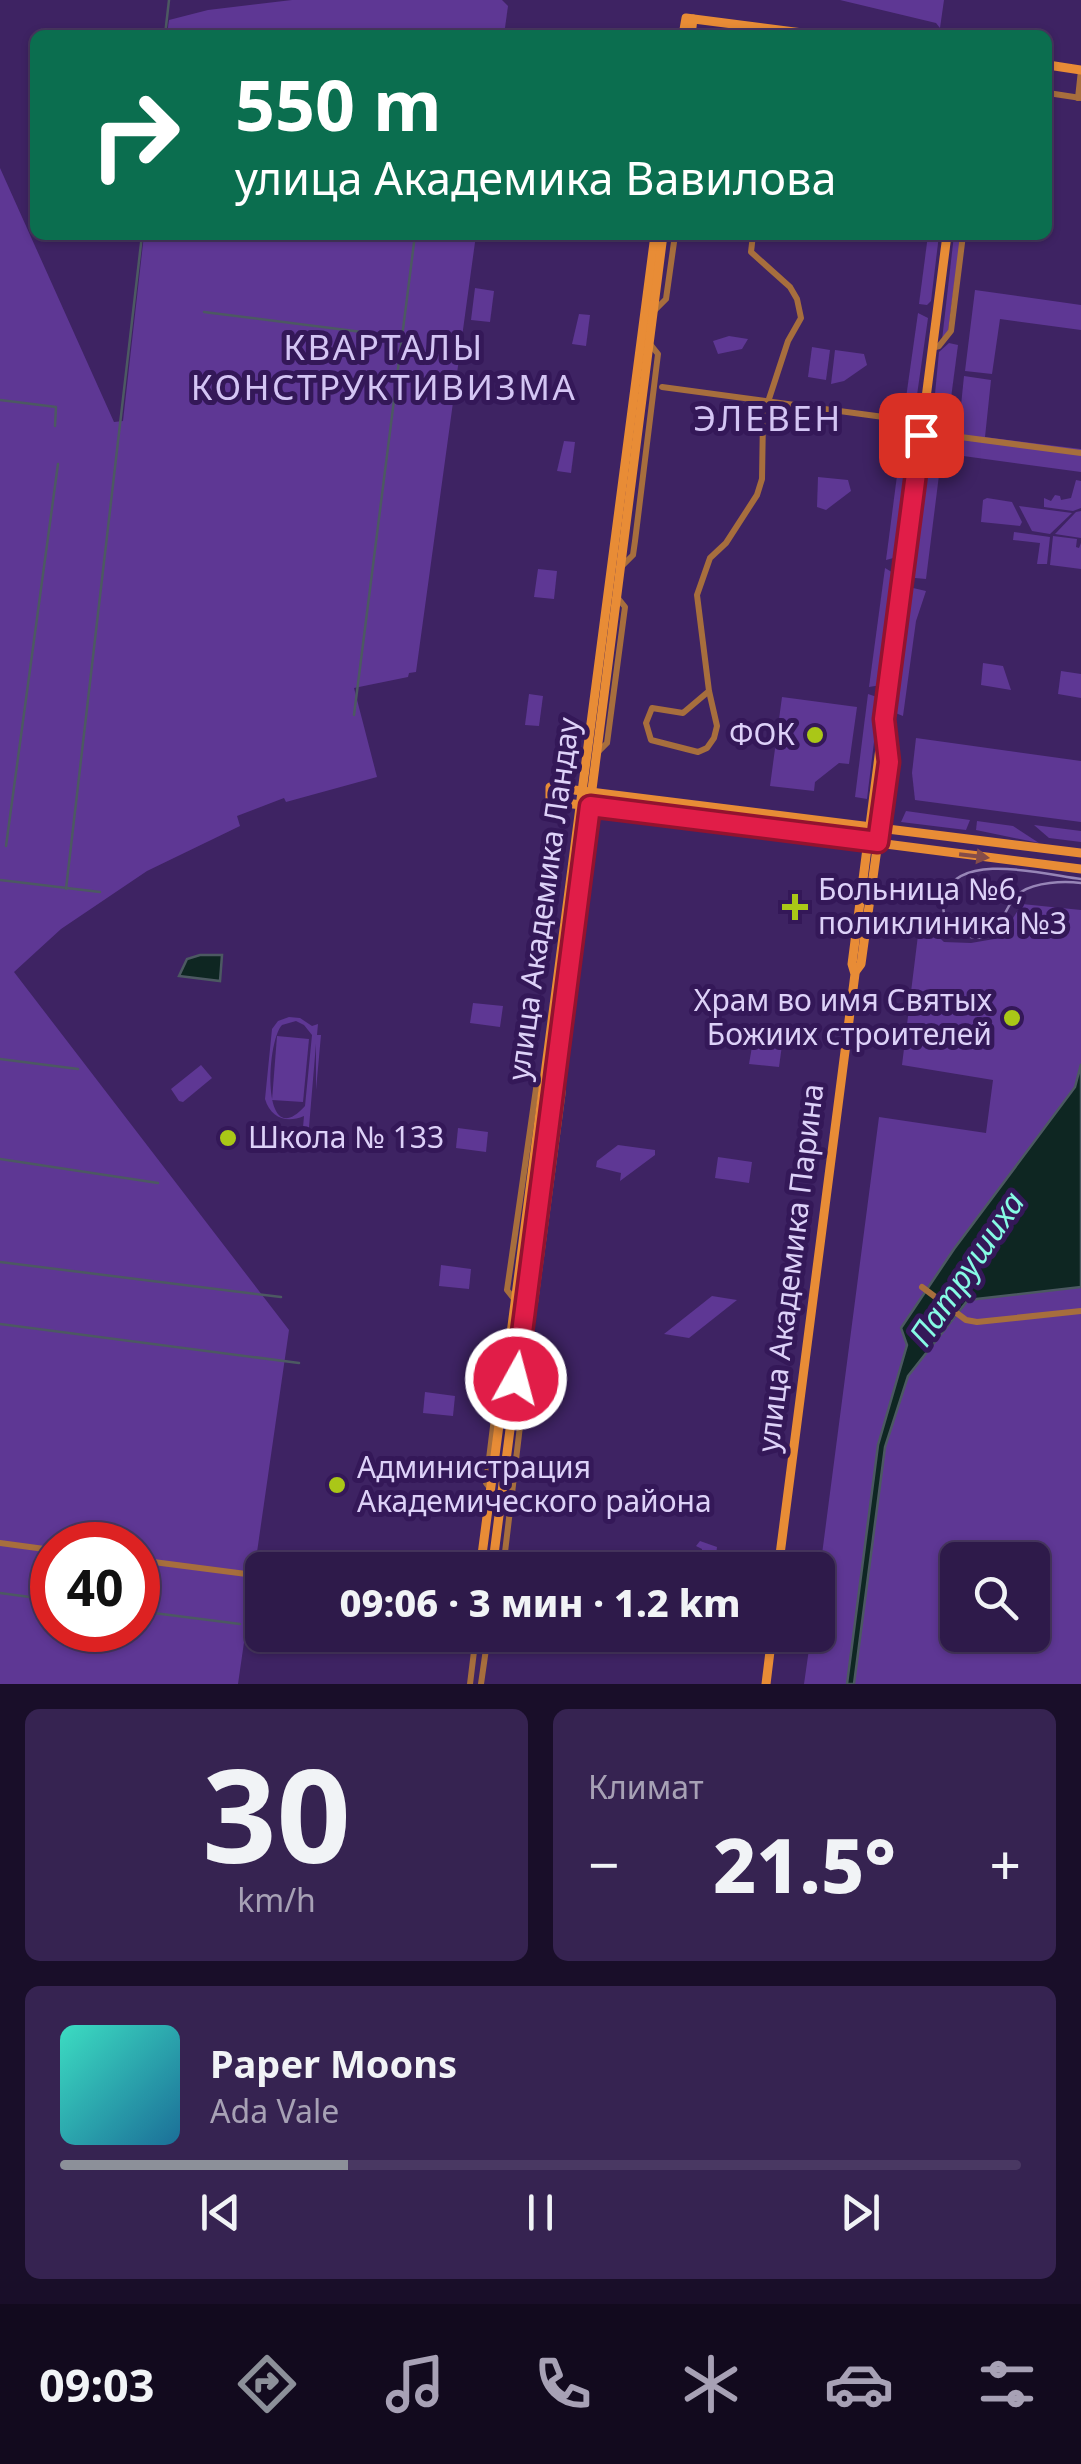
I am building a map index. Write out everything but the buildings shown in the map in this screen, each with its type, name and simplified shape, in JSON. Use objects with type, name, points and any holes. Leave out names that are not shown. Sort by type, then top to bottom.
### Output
[{"type":"street","points":[[685,30],[689,18]]},
{"type":"street","points":[[689,18],[690,30]]},
{"type":"street","points":[[689,18],[780,30]]},
{"type":"street","points":[[1052,66],[1081,70],[1079,98],[1052,95]]},
{"type":"street","name":"улица Академика Ландау","points":[[497,1552],[512,1338],[525,1309],[654,240]]},
{"type":"street","name":"улица Академика Ландау","points":[[588,791],[597,752],[663,240]]},
{"type":"street","points":[[653,312],[666,299],[674,240]]},
{"type":"street","points":[[709,691],[683,713],[652,708],[646,723],[652,740],[686,751],[707,748],[714,738],[717,726],[697,595],[710,558],[726,543],[757,495],[762,479],[760,435],[788,341],[801,318],[790,287],[751,252],[752,240]]},
{"type":"street","name":"улица Академика Парина","points":[[780,1552],[856,972],[861,964],[874,826],[889,762],[884,724],[947,240]]},
{"type":"street","name":"улица Академика Парина","points":[[932,348],[939,346],[951,331],[962,240]]},
{"type":"street","points":[[662,387],[890,418],[896,414],[955,421],[954,436],[1081,453]]},
{"type":"street","points":[[1079,869],[550,801],[550,787],[1080,853]]},
{"type":"street","name":"улица Академика Ландау","points":[[483,1552],[516,1301],[550,1086]]},
{"type":"street","points":[[922,1286],[961,1315],[978,1322],[1081,1311]]},
{"type":"street","points":[[493,1492],[486,1483],[502,1358],[512,1338]]},
{"type":"street","points":[[0,1543],[30,1547]]},
{"type":"street","points":[[160,1563],[245,1574]]},
{"type":"street","points":[[470,1684],[474,1652]]},
{"type":"street","points":[[482,1684],[486,1652]]},
{"type":"street","points":[[766,1684],[770,1652]]},
{"type":"shaded area","points":[[292,0],[502,0],[508,6],[505,30],[168,30],[169,20],[208,10]]},
{"type":"shaded area","points":[[840,0],[944,0],[940,28],[936,23]]},
{"type":"shaded area","points":[[0,168],[114,422],[123,421],[143,240],[475,240],[416,672],[354,688],[377,777],[286,802],[284,798],[237,816],[240,826],[147,871],[61,929],[14,972],[289,1330],[257,1552],[245,1552],[245,1635],[238,1684],[0,1684]]},
{"type":"shaded area","points":[[927,240],[938,240],[931,301],[919,304]]},
{"type":"shaded area","points":[[953,240],[960,240],[948,331],[942,340]]},
{"type":"shaded area","points":[[475,288],[494,291],[490,322],[471,320]]},
{"type":"shaded area","points":[[975,290],[1081,305],[1081,330],[1000,319],[992,374],[965,371]]},
{"type":"shaded area","points":[[918,313],[928,318],[915,409],[909,413],[904,412]]},
{"type":"shaded area","points":[[579,314],[590,315],[586,346],[572,344]]},
{"type":"shaded area","points":[[729,336],[748,339],[742,349],[718,354],[713,341]]},
{"type":"shaded area","points":[[949,343],[958,345],[949,413],[944,417],[933,415],[939,352]]},
{"type":"shaded area","points":[[812,347],[830,350],[826,380],[808,377]]},
{"type":"shaded area","points":[[835,350],[864,354],[867,365],[844,381],[831,384]]},
{"type":"shaded area","points":[[964,376],[991,380],[985,437],[1081,449],[1081,472],[956,455]]},
{"type":"shaded area","points":[[932,422],[947,426],[944,449],[928,443]]},
{"type":"shaded area","points":[[564,441],[575,442],[571,473],[557,471]]},
{"type":"shaded area","points":[[901,445],[910,452],[897,557],[886,560]]},
{"type":"shaded area","points":[[941,459],[926,579],[911,574],[925,461]]},
{"type":"shaded area","points":[[818,477],[848,480],[851,491],[826,510],[817,507]]},
{"type":"shaded area","points":[[1076,480],[1081,481],[1081,508],[1073,511],[1044,507],[1044,498],[1071,498]]},
{"type":"shaded area","points":[[983,500],[1012,502],[1022,522],[1020,526],[981,522]]},
{"type":"shaded area","points":[[1019,506],[1072,513],[1050,534],[1032,531]]},
{"type":"shaded area","points":[[1081,511],[1081,538],[1055,534],[1076,512]]},
{"type":"shaded area","points":[[1014,532],[1050,537],[1047,564],[1037,564],[1040,543],[1013,540]]},
{"type":"shaded area","points":[[1053,536],[1077,539],[1079,548],[1081,543],[1081,569],[1050,565]]},
{"type":"shaded area","points":[[885,568],[895,574],[881,685],[869,687]]},
{"type":"shaded area","points":[[538,569],[557,571],[554,599],[534,597]]},
{"type":"shaded area","points":[[909,590],[926,591],[916,621],[903,716],[893,712]]},
{"type":"shaded area","points":[[983,663],[1003,666],[1011,690],[981,685]]},
{"type":"shaded area","points":[[1061,671],[1081,674],[1081,698],[1058,694]]},
{"type":"shaded area","points":[[529,694],[543,696],[539,726],[525,725]]},
{"type":"shaded area","points":[[868,694],[879,701],[867,799],[855,797]]},
{"type":"shaded area","name":"ФОК","points":[[782,697],[857,707],[849,764],[839,763],[815,782],[814,791],[770,786]]},
{"type":"shaded area","points":[[916,738],[1081,761],[1081,822],[915,800],[912,773]]},
{"type":"shaded area","points":[[906,811],[970,820],[966,830],[901,822]]},
{"type":"shaded area","points":[[977,821],[1013,826],[1039,843],[976,830]]},
{"type":"shaded area","points":[[1034,825],[1081,831],[1081,842],[1049,838]]},
{"type":"shaded area","points":[[1022,904],[1081,910],[1081,1684],[804,1684],[809,1652],[835,1652],[835,1552],[822,1552],[879,1117],[986,1133],[993,1080],[902,1065],[920,919],[944,942],[994,939],[1006,929]]},
{"type":"shaded area","points":[[473,1003],[503,1006],[500,1027],[470,1023]]},
{"type":"shaded area","points":[[300,1018],[312,1026],[318,1024],[317,1035],[321,1035],[316,1090],[316,1044],[308,1139],[302,1139],[304,1116],[280,1118],[265,1099],[272,1029],[278,1021]],"holes":[[[296,1021],[312,1035],[305,1106],[291,1117],[281,1116],[271,1090],[277,1035],[282,1025]]]},
{"type":"shaded area","points":[[277,1036],[309,1039],[303,1102],[272,1100]]},
{"type":"shaded area","points":[[753,1041],[782,1045],[779,1067],[749,1064]]},
{"type":"shaded area","points":[[201,1065],[212,1078],[183,1102],[179,1101],[171,1089]]},
{"type":"shaded area","points":[[458,1128],[488,1132],[486,1152],[456,1148]]},
{"type":"shaded area","points":[[618,1145],[655,1150],[655,1155],[620,1181],[621,1173],[596,1167],[597,1161]]},
{"type":"shaded area","points":[[718,1157],[752,1162],[749,1183],[715,1178]]},
{"type":"shaded area","points":[[441,1265],[471,1269],[469,1289],[439,1286]]},
{"type":"shaded area","points":[[712,1296],[737,1300],[689,1338],[664,1334]]},
{"type":"shaded area","points":[[425,1392],[455,1396],[453,1416],[423,1413]]},
{"type":"shaded area","points":[[700,1541],[717,1547],[716,1552],[702,1552],[696,1546]]},
{"type":"water","points":[[222,955],[220,981],[179,976],[187,959]]},
{"type":"water","name":"Патрушиха","points":[[1081,1064],[1081,1287],[968,1300],[908,1376],[885,1447],[854,1684],[847,1684],[878,1445],[907,1345],[901,1328],[954,1249],[1075,1087]]},
{"type":"waterway","points":[[166,30],[169,0]]},
{"type":"waterway","points":[[66,889],[141,240]]},
{"type":"waterway","points":[[354,715],[414,240]]},
{"type":"waterway","points":[[204,312],[401,337]]},
{"type":"waterway","points":[[0,400],[56,407],[55,426]]},
{"type":"waterway","points":[[6,846],[58,464]]},
{"type":"waterway","points":[[0,880],[100,892]]},
{"type":"waterway","points":[[0,1059],[78,1069]]},
{"type":"waterway","points":[[0,1159],[158,1183]]},
{"type":"waterway","points":[[0,1262],[281,1297]]},
{"type":"waterway","points":[[0,1324],[299,1363]]},
{"type":"waterway","points":[[0,1593],[30,1597]]},
{"type":"waterway","points":[[160,1614],[240,1624]]},
{"type":"tram line","points":[[1081,879],[1006,869],[968,873],[954,881],[945,894],[943,911],[957,931],[979,938],[994,931],[1021,892],[1050,883],[1081,883]]},
{"type":"place","name":"ФОК","points":[[815,735]]},
{"type":"place","name":"Больница №6, поликлиника №3","points":[[795,907]]},
{"type":"place","name":"Храм во имя Святых Божиих строителей","points":[[1012,1018]]},
{"type":"place","name":"Школа № 133","points":[[228,1138]]},
{"type":"place","name":"Администрация Академического района","points":[[337,1485]]},
{"type":"district","name":"КВАРТАЛЫ КОНСТРУКТИВИЗМА","points":[[384,368]]},
{"type":"district","name":"ЭЛЕВЕН","points":[[768,419]]},
{"type":"route","points":[[516,1379],[590,806],[878,842],[889,762],[884,719],[921,435]]}]
